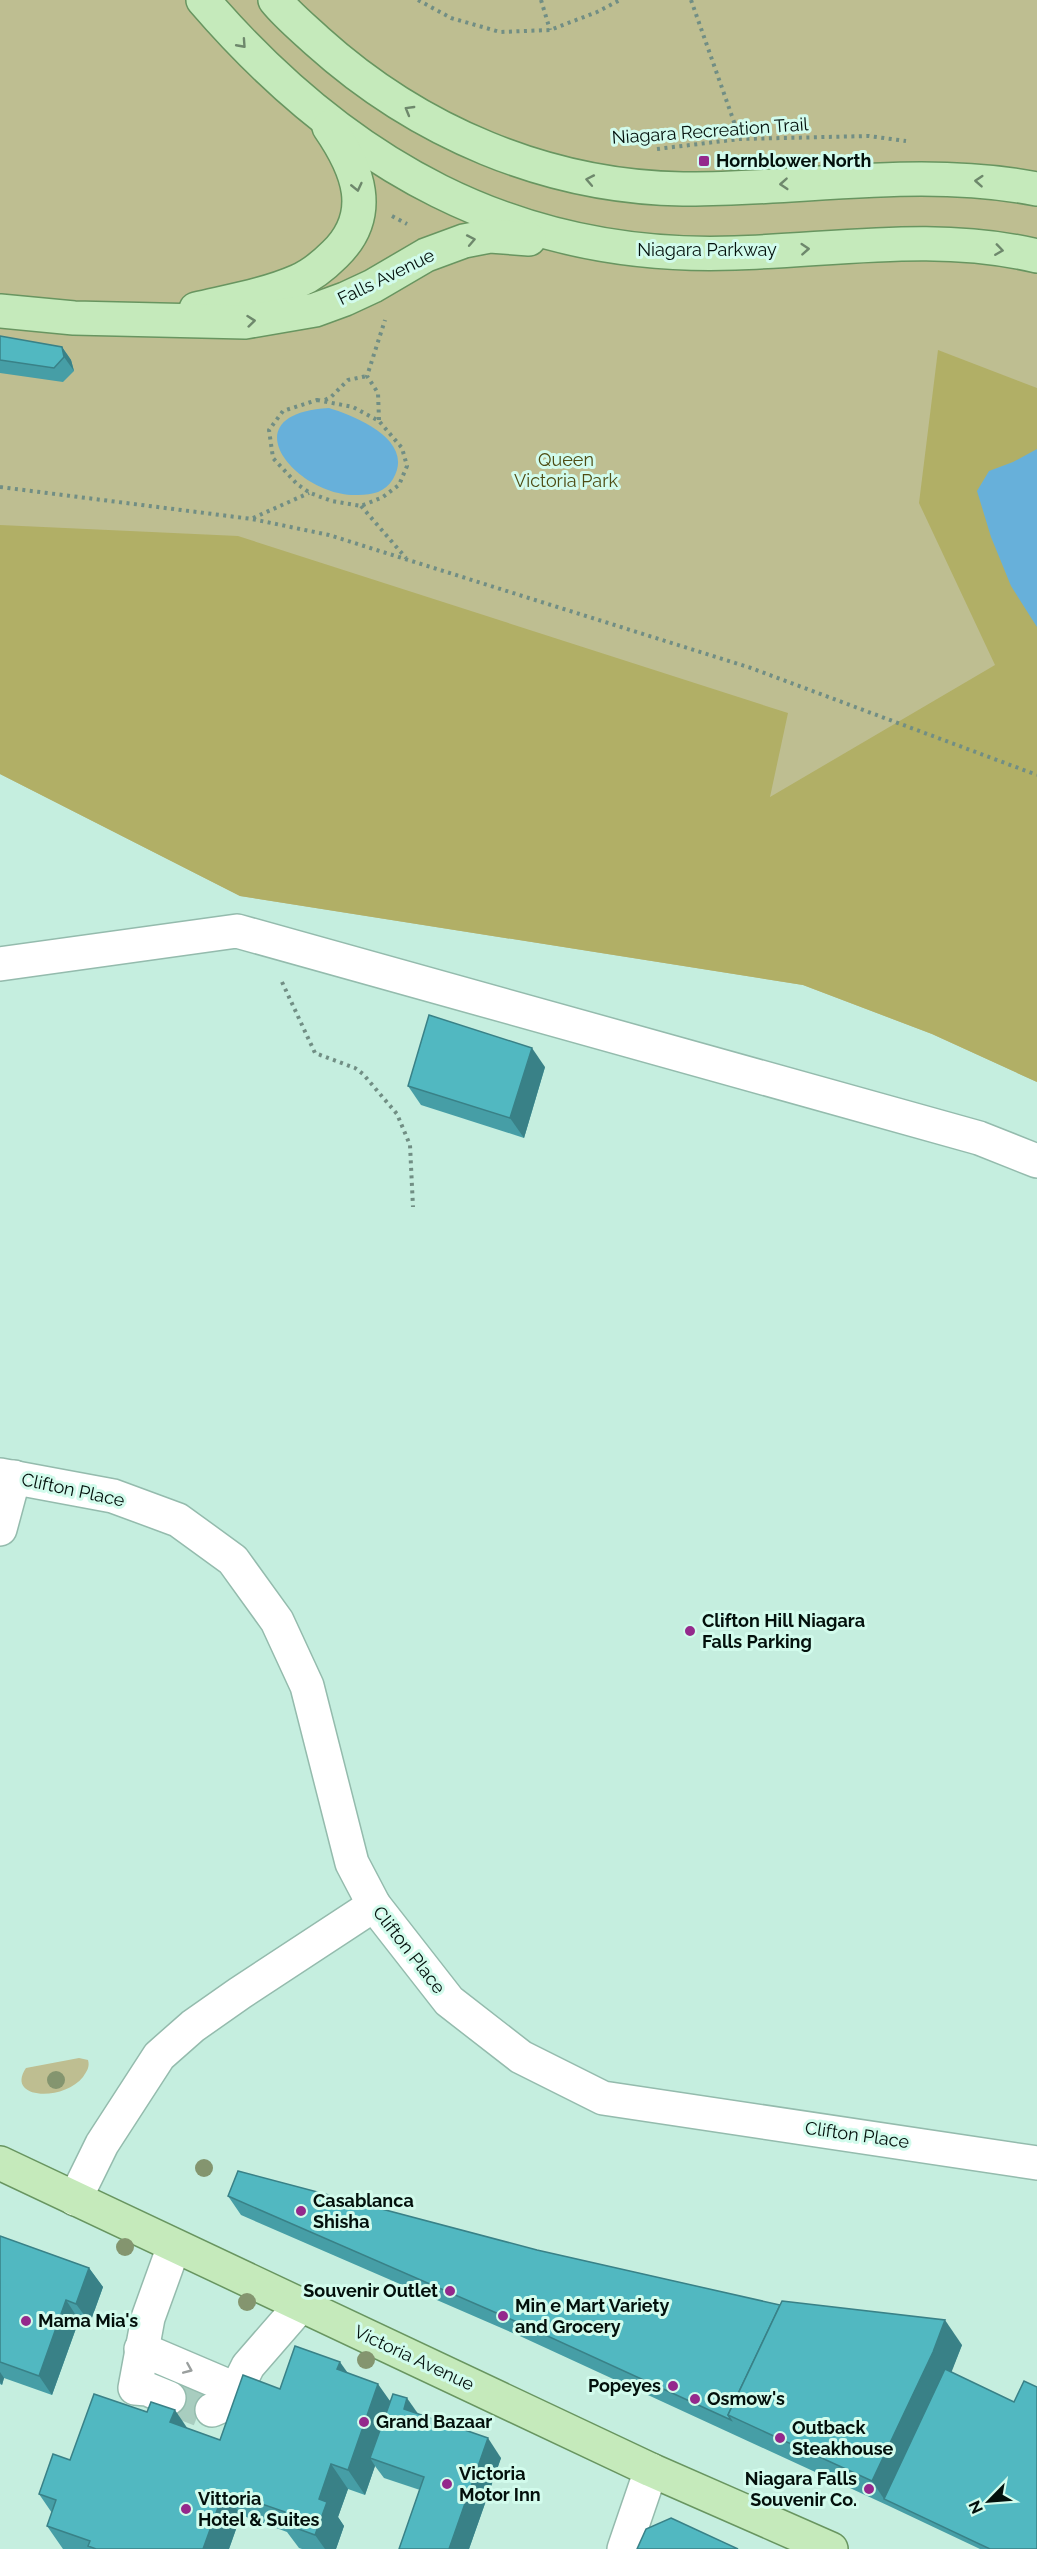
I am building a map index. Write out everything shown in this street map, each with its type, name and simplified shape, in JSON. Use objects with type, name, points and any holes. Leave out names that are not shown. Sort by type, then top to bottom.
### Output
[{"type":"main road","name":"Niagara Parkway","points":[[203,0],[250,53],[322,117],[387,163],[446,195],[529,229],[621,249],[685,253],[734,253],[927,243],[969,245],[1037,256]]},
{"type":"main road","points":[[275,0],[355,75],[409,110],[485,148],[559,174],[635,187],[685,189],[902,178],[982,181],[1037,189]]},
{"type":"main road","name":"Falls Avenue","points":[[151,320],[267,291],[299,280],[323,265],[344,245],[358,219],[360,190],[340,143],[322,117]]},
{"type":"main road","name":"Falls Avenue","points":[[0,311],[74,318],[245,322],[315,310],[372,286],[426,255],[464,241],[490,236],[621,249]]},
{"type":"main road","name":"Victoria Avenue","points":[[0,2163],[651,2470],[831,2549]]},
{"type":"street","points":[[0,964],[237,931],[979,1138],[1037,1161]]},
{"type":"street","points":[[0,1529],[7,1476]]},
{"type":"street","name":"Clifton Place","points":[[7,1476],[113,1496],[178,1520],[233,1560],[278,1621],[307,1686],[352,1863],[374,1905],[449,2001],[521,2056],[603,2098],[1037,2163]]},
{"type":"street","points":[[75,2199],[102,2144],[159,2056],[193,2026],[374,1905]]},
{"type":"street","points":[[169,2398],[135,2388],[148,2318],[174,2246]]},
{"type":"street","points":[[141,2349],[223,2400],[248,2366],[301,2305]]},
{"type":"street","points":[[624,2549],[651,2470]]},
{"type":"path","points":[[418,0],[451,18],[500,32],[550,30],[597,12],[620,0]]},
{"type":"path","points":[[541,0],[550,30]]},
{"type":"path","points":[[691,0],[740,139]]},
{"type":"path","name":"Niagara Recreation Trail","points":[[650,150],[740,139],[869,136],[913,142]]},
{"type":"path","points":[[367,376],[386,319]]},
{"type":"path","points":[[317,400],[353,407],[380,421],[402,448],[407,466],[399,485],[383,497],[361,506],[332,501],[310,493],[297,484],[273,458],[269,430],[283,411],[317,400],[331,397],[348,380],[367,376]]},
{"type":"path","points":[[367,376],[378,393],[380,421]]},
{"type":"path","points":[[0,487],[252,519],[329,535],[751,668],[1037,775]]},
{"type":"path","points":[[252,519],[310,493]]},
{"type":"path","points":[[361,506],[407,559]]},
{"type":"path","points":[[262,937],[315,1053],[355,1068],[363,1074],[397,1114],[410,1145],[413,1207]]},
{"type":"green space","name":"Queen Victoria Park","points":[[0,0],[1037,0],[1037,1082],[932,1034],[803,985],[240,896],[0,774]]},
{"type":"green space","points":[[79,2058],[88,2060],[88,2067],[83,2077],[74,2085],[63,2090],[39,2094],[23,2086],[22,2078],[26,2068]]},
{"type":"shaded area","points":[[938,350],[1037,388],[1037,1082],[932,1034],[803,985],[240,896],[0,774],[0,525],[238,536],[788,713],[770,797],[995,665],[919,503]]},
{"type":"water","points":[[329,408],[367,424],[390,442],[396,453],[398,465],[393,479],[382,490],[363,495],[335,492],[314,484],[295,470],[282,455],[277,439],[282,425],[298,414]]},
{"type":"water","points":[[1037,449],[1037,627],[1011,586],[991,537],[977,491],[989,471],[1013,462]]},
{"type":"building","points":[[0,336],[62,347],[64,357],[54,368],[0,360]]},
{"type":"building","points":[[429,1015],[532,1048],[510,1118],[408,1086]]},
{"type":"building","points":[[238,2171],[537,2250],[780,2305],[728,2415],[731,2420],[508,2318],[228,2196]]},
{"type":"building","points":[[0,2236],[89,2268],[76,2304],[66,2300],[39,2376],[0,2362]]},
{"type":"building","points":[[782,2301],[945,2320],[933,2352],[872,2481],[728,2415]]},
{"type":"building","points":[[295,2346],[340,2362],[337,2369],[378,2384],[348,2470],[331,2464],[319,2499],[327,2502],[315,2535],[282,2523],[285,2512],[224,2491],[203,2549],[96,2549],[88,2546],[90,2541],[47,2526],[56,2500],[39,2494],[53,2454],[70,2460],[94,2394],[147,2412],[151,2402],[175,2410],[170,2422],[220,2440],[243,2375],[280,2389]]},
{"type":"building","points":[[945,2369],[1014,2402],[1024,2381],[1037,2387],[1037,2549],[990,2549],[884,2499]]},
{"type":"building","name":"Victoria Motor Inn","points":[[393,2394],[407,2398],[404,2409],[488,2438],[449,2549],[399,2549],[424,2477],[370,2458]]},
{"type":"building","points":[[671,2518],[738,2549],[637,2549],[646,2529]]},
{"type":"tunnel","points":[[169,2398],[200,2410],[212,2410]]},
{"type":"place","name":"Hornblower North","points":[[704,161]]},
{"type":"place","name":"Clifton Hill Niagara Falls Parking","points":[[690,1631]]},
{"type":"place","name":"Casablanca Shisha","points":[[301,2211]]},
{"type":"place","name":"Souvenir Outlet","points":[[450,2291]]},
{"type":"place","name":"Min e Mart Variety and Grocery","points":[[503,2316]]},
{"type":"place","name":"Mama Mia's","points":[[26,2321]]},
{"type":"place","name":"Popeyes","points":[[673,2386]]},
{"type":"place","name":"Osmow's","points":[[695,2399]]},
{"type":"place","name":"Grand Bazaar","points":[[364,2422]]},
{"type":"place","name":"Outback Steakhouse","points":[[780,2438]]},
{"type":"place","name":"Victoria Motor Inn","points":[[447,2484]]},
{"type":"place","name":"Niagara Falls Souvenir Co.","points":[[869,2489]]},
{"type":"place","name":"Vittoria Hotel & Suites","points":[[186,2509]]}]
